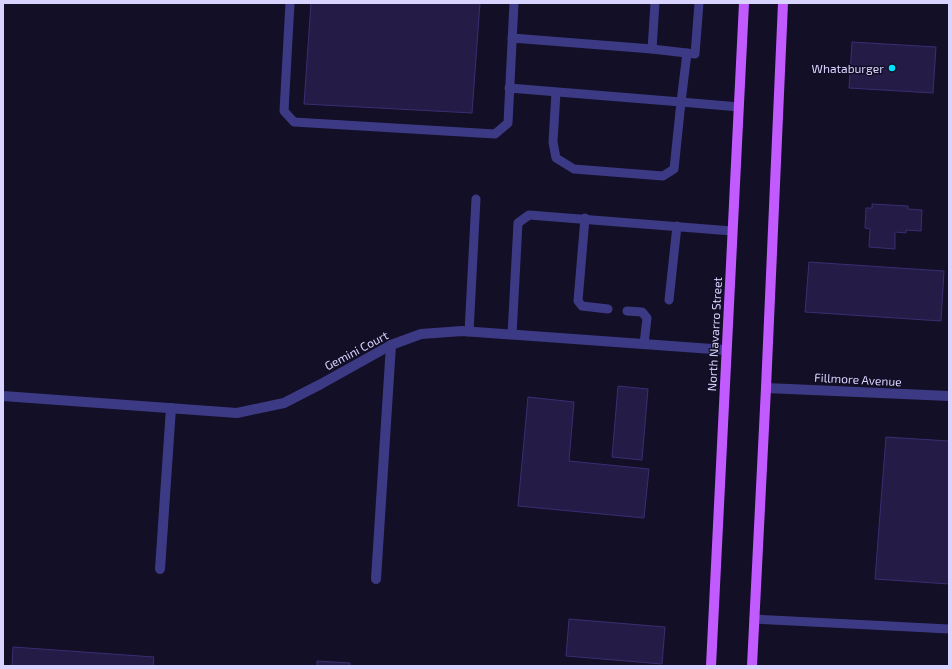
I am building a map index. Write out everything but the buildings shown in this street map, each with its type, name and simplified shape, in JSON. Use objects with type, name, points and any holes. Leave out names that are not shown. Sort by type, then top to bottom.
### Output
[{"type":"main road","name":"North Navarro Street","points":[[711,666],[744,3]]},
{"type":"main road","points":[[752,666],[783,3]]},
{"type":"street","name":"Gemini Court","points":[[3,396],[237,412],[284,403],[391,345],[421,334],[469,332],[726,350]]},
{"type":"street","points":[[376,579],[391,345]]},
{"type":"street","name":"Fillmore Avenue","points":[[766,388],[949,396]]},
{"type":"street","points":[[160,569],[170,408]]},
{"type":"lane","points":[[290,3],[284,110],[294,122],[495,134],[508,123],[514,3]]},
{"type":"lane","points":[[652,49],[655,3]]},
{"type":"lane","points":[[512,38],[652,49],[695,54],[699,3]]},
{"type":"lane","points":[[556,92],[552,142],[556,158],[574,169],[663,176],[674,169],[687,53]]},
{"type":"lane","points":[[509,88],[739,107]]},
{"type":"lane","points":[[469,332],[476,199]]},
{"type":"lane","points":[[512,335],[518,223],[529,215],[585,218],[732,231]]},
{"type":"lane","points":[[585,218],[578,301],[582,306],[608,308]]},
{"type":"lane","points":[[669,300],[677,226]]},
{"type":"lane","points":[[627,311],[642,312],[647,318],[644,344]]},
{"type":"lane","points":[[754,619],[949,629]]},
{"type":"place","name":"Whataburger","points":[[892,68]]}]
